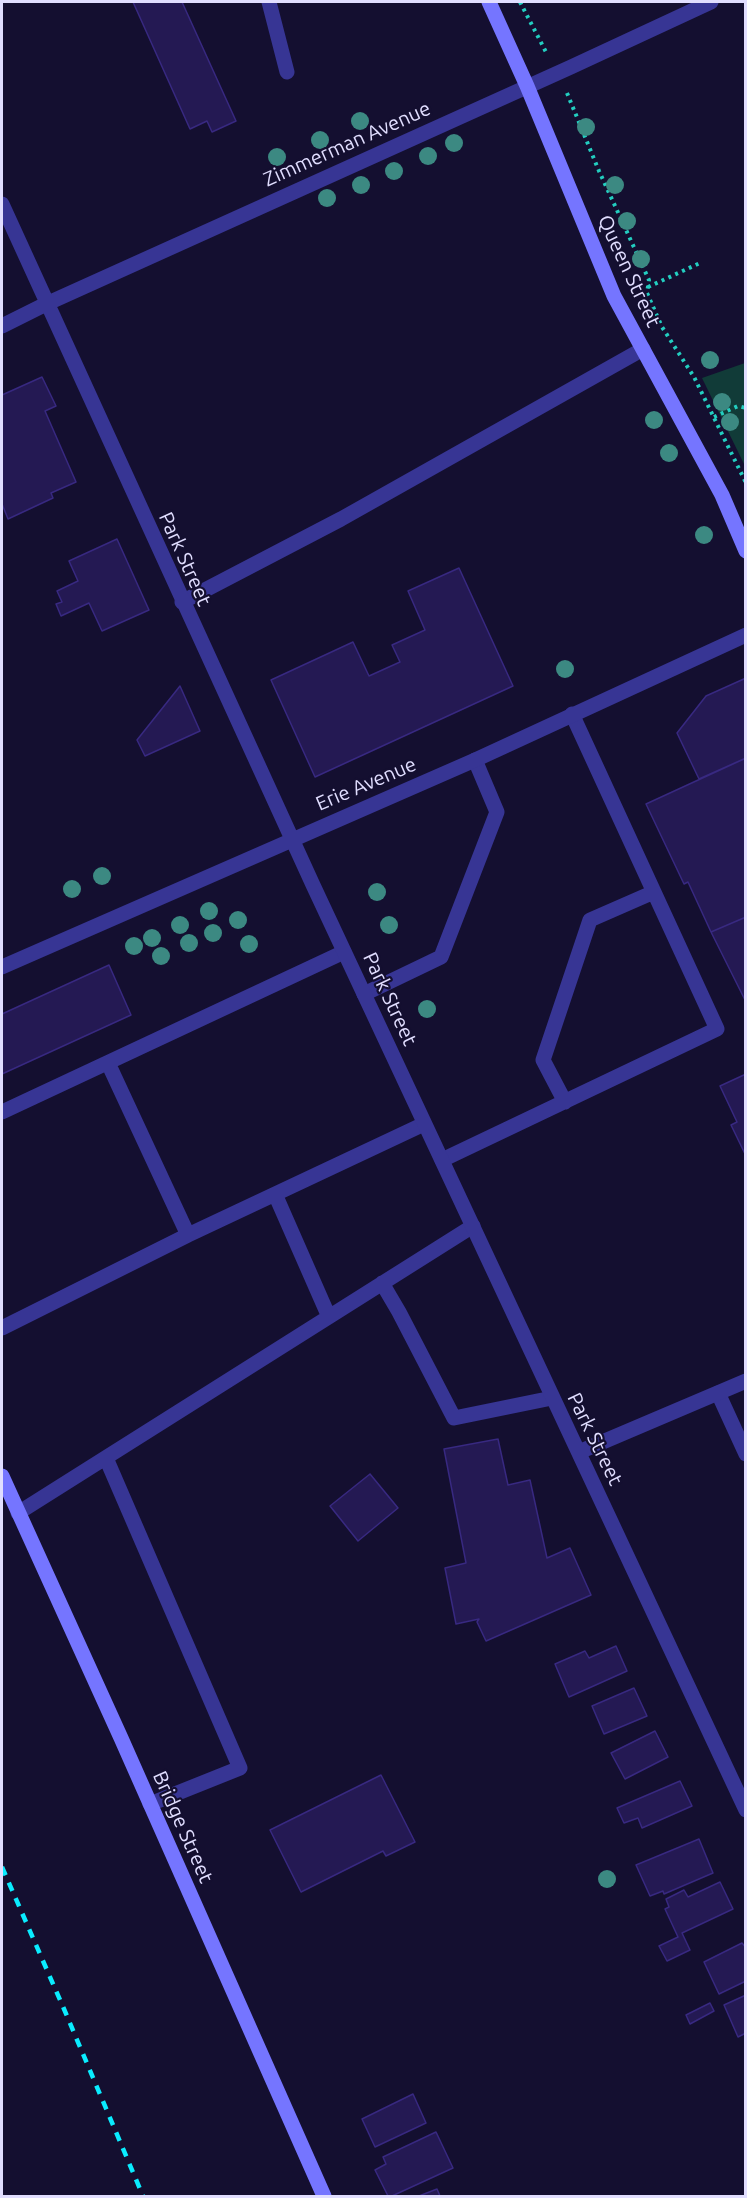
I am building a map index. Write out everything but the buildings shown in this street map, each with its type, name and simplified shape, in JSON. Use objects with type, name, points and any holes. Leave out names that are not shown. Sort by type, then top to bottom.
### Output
[{"type":"main road","name":"Queen Street","points":[[489,2],[527,86],[614,296],[722,495],[746,551]]},
{"type":"main road","name":"Bridge Street","points":[[2,1476],[324,2196]]},
{"type":"street","points":[[268,2],[286,72]]},
{"type":"street","name":"Zimmerman Avenue","points":[[2,326],[711,2]]},
{"type":"street","name":"Park Street","points":[[2,204],[291,839],[746,1810]]},
{"type":"street","points":[[182,602],[341,519],[643,349]]},
{"type":"street","name":"Erie Avenue","points":[[2,967],[475,760],[746,635]]},
{"type":"street","points":[[442,1160],[717,1029],[572,714]]},
{"type":"street","points":[[364,994],[441,957],[497,812],[475,760]]},
{"type":"street","points":[[565,1102],[543,1060],[590,920],[654,892]]},
{"type":"street","points":[[2,1112],[344,952]]},
{"type":"street","points":[[108,1062],[188,1235]]},
{"type":"street","points":[[2,1328],[188,1235],[424,1124]]},
{"type":"street","points":[[275,1194],[329,1317]]},
{"type":"street","points":[[18,1513],[473,1226]]},
{"type":"street","points":[[381,1283],[399,1311],[454,1418],[552,1398]]},
{"type":"street","points":[[579,1452],[746,1381]]},
{"type":"street","points":[[718,1393],[746,1454]]},
{"type":"street","points":[[106,1458],[240,1768],[150,1804]]},
{"type":"path","points":[[520,2],[557,73],[648,280],[647,293],[663,327],[694,377],[746,483]]},
{"type":"path","points":[[647,287],[700,263]]},
{"type":"path","points":[[714,417],[738,406],[746,408]]},
{"type":"green space","points":[[746,363],[745,466],[702,378]]},
{"type":"railway","points":[[2,1867],[143,2196]]}]
